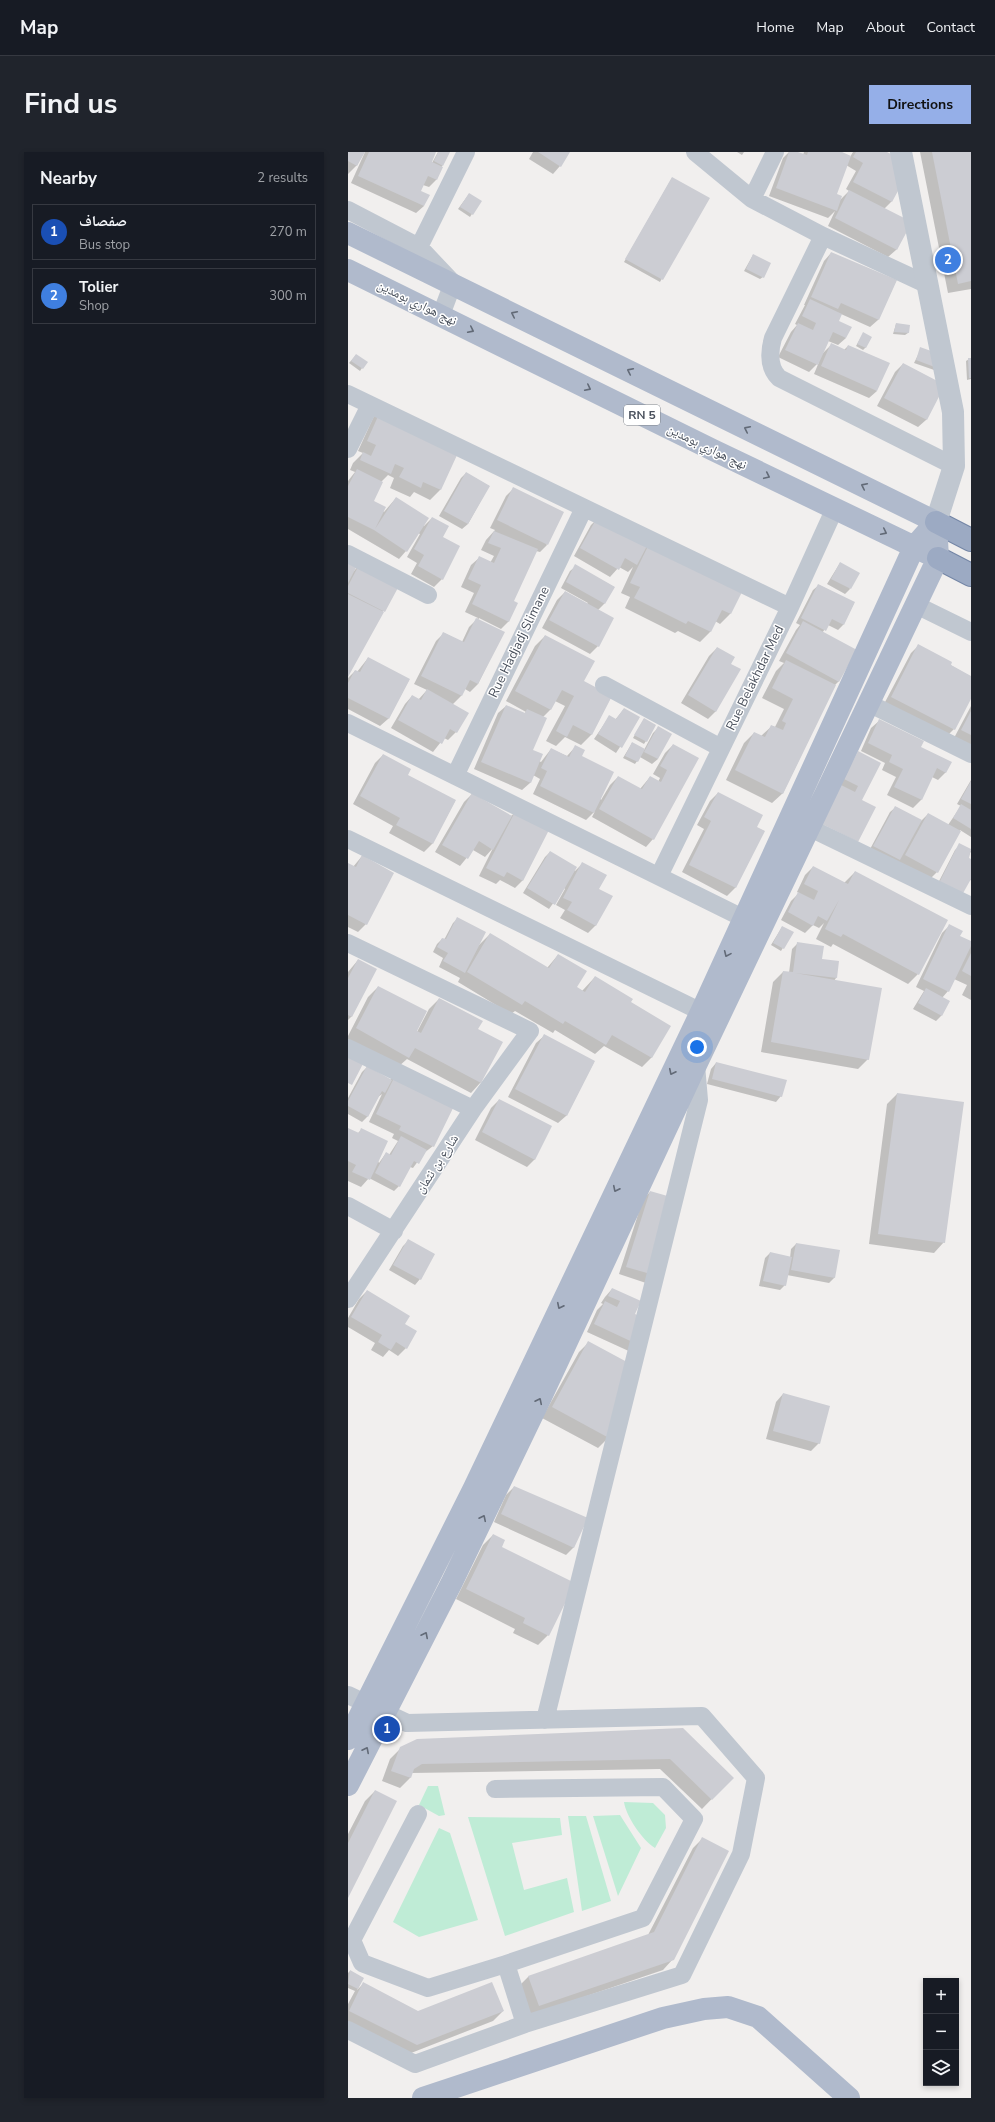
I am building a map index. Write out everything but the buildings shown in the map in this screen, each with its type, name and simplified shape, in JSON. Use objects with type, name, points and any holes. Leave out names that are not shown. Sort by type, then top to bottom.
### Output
[{"type":"highway","name":"RN 5","points":[[936,522],[971,540]]},
{"type":"highway","name":"RN 5","points":[[938,558],[971,575]]},
{"type":"main road","name":"RN 5","points":[[348,233],[453,283],[936,522]]},
{"type":"main road","name":"نهج هواري بومدين","points":[[348,270],[713,450],[938,558]]},
{"type":"main road","points":[[348,1785],[366,1704],[452,1582],[531,1419],[696,1065],[710,1015],[743,918],[914,547],[936,522]]},
{"type":"main road","points":[[348,1739],[710,1015],[810,828],[938,558],[936,522]]},
{"type":"main road","points":[[424,2098],[663,2018],[704,2009],[728,2007],[758,2017],[849,2098]]},
{"type":"street","points":[[419,247],[466,152]]},
{"type":"street","points":[[695,152],[752,198],[823,236],[926,284]]},
{"type":"street","points":[[752,198],[775,152]]},
{"type":"street","points":[[901,152],[926,284],[953,412],[954,466],[936,522]]},
{"type":"street","points":[[348,210],[419,247],[453,283],[441,315]]},
{"type":"street","points":[[823,236],[773,338],[770,355],[772,369],[779,378],[954,466]]},
{"type":"street","points":[[348,394],[790,607]]},
{"type":"street","points":[[348,449],[370,405]]},
{"type":"street","name":"Rue Hadjadj Slimane","points":[[455,776],[584,508]]},
{"type":"street","name":"Rue Belakhdar Med","points":[[658,876],[790,607],[835,508]]},
{"type":"street","points":[[348,554],[428,595]]},
{"type":"street","points":[[916,605],[971,632]]},
{"type":"street","points":[[604,685],[720,748]]},
{"type":"street","points":[[868,703],[971,754]]},
{"type":"street","points":[[348,723],[743,918]]},
{"type":"street","points":[[810,828],[971,906]]},
{"type":"street","points":[[348,839],[710,1015]]},
{"type":"street","name":"شارع بن نثمان","points":[[348,943],[530,1030],[474,1109],[348,1299]]},
{"type":"street","points":[[348,1048],[474,1109]]},
{"type":"street","points":[[545,1720],[699,1100],[696,1065]]},
{"type":"street","points":[[348,1206],[394,1230]]},
{"type":"street","points":[[348,2030],[415,2064],[525,2024],[682,1975],[741,1854],[756,1778],[702,1716],[407,1723],[366,1704]]},
{"type":"street","points":[[418,1814],[352,1940],[362,1963],[428,1988],[506,1964],[643,1918],[694,1819],[663,1787],[495,1789]]},
{"type":"street","points":[[506,1964],[525,2024]]},
{"type":"green space","points":[[428,1786],[438,1786],[445,1815],[439,1816],[419,1805]]},
{"type":"green space","points":[[624,1802],[653,1803],[665,1815],[666,1828],[655,1848],[640,1834],[635,1827],[625,1808]]},
{"type":"green space","points":[[620,1815],[641,1848],[618,1896],[593,1816]]},
{"type":"green space","points":[[568,1816],[586,1816],[611,1901],[582,1911]]},
{"type":"green space","points":[[468,1817],[560,1818],[562,1835],[512,1843],[524,1890],[567,1878],[574,1912],[505,1936]]},
{"type":"green space","points":[[439,1828],[450,1833],[478,1920],[419,1937],[393,1922]]},
{"type":"place","name":"Tolier","points":[[948,260]]},
{"type":"place","name":"صفصاف","points":[[387,1729]]}]
